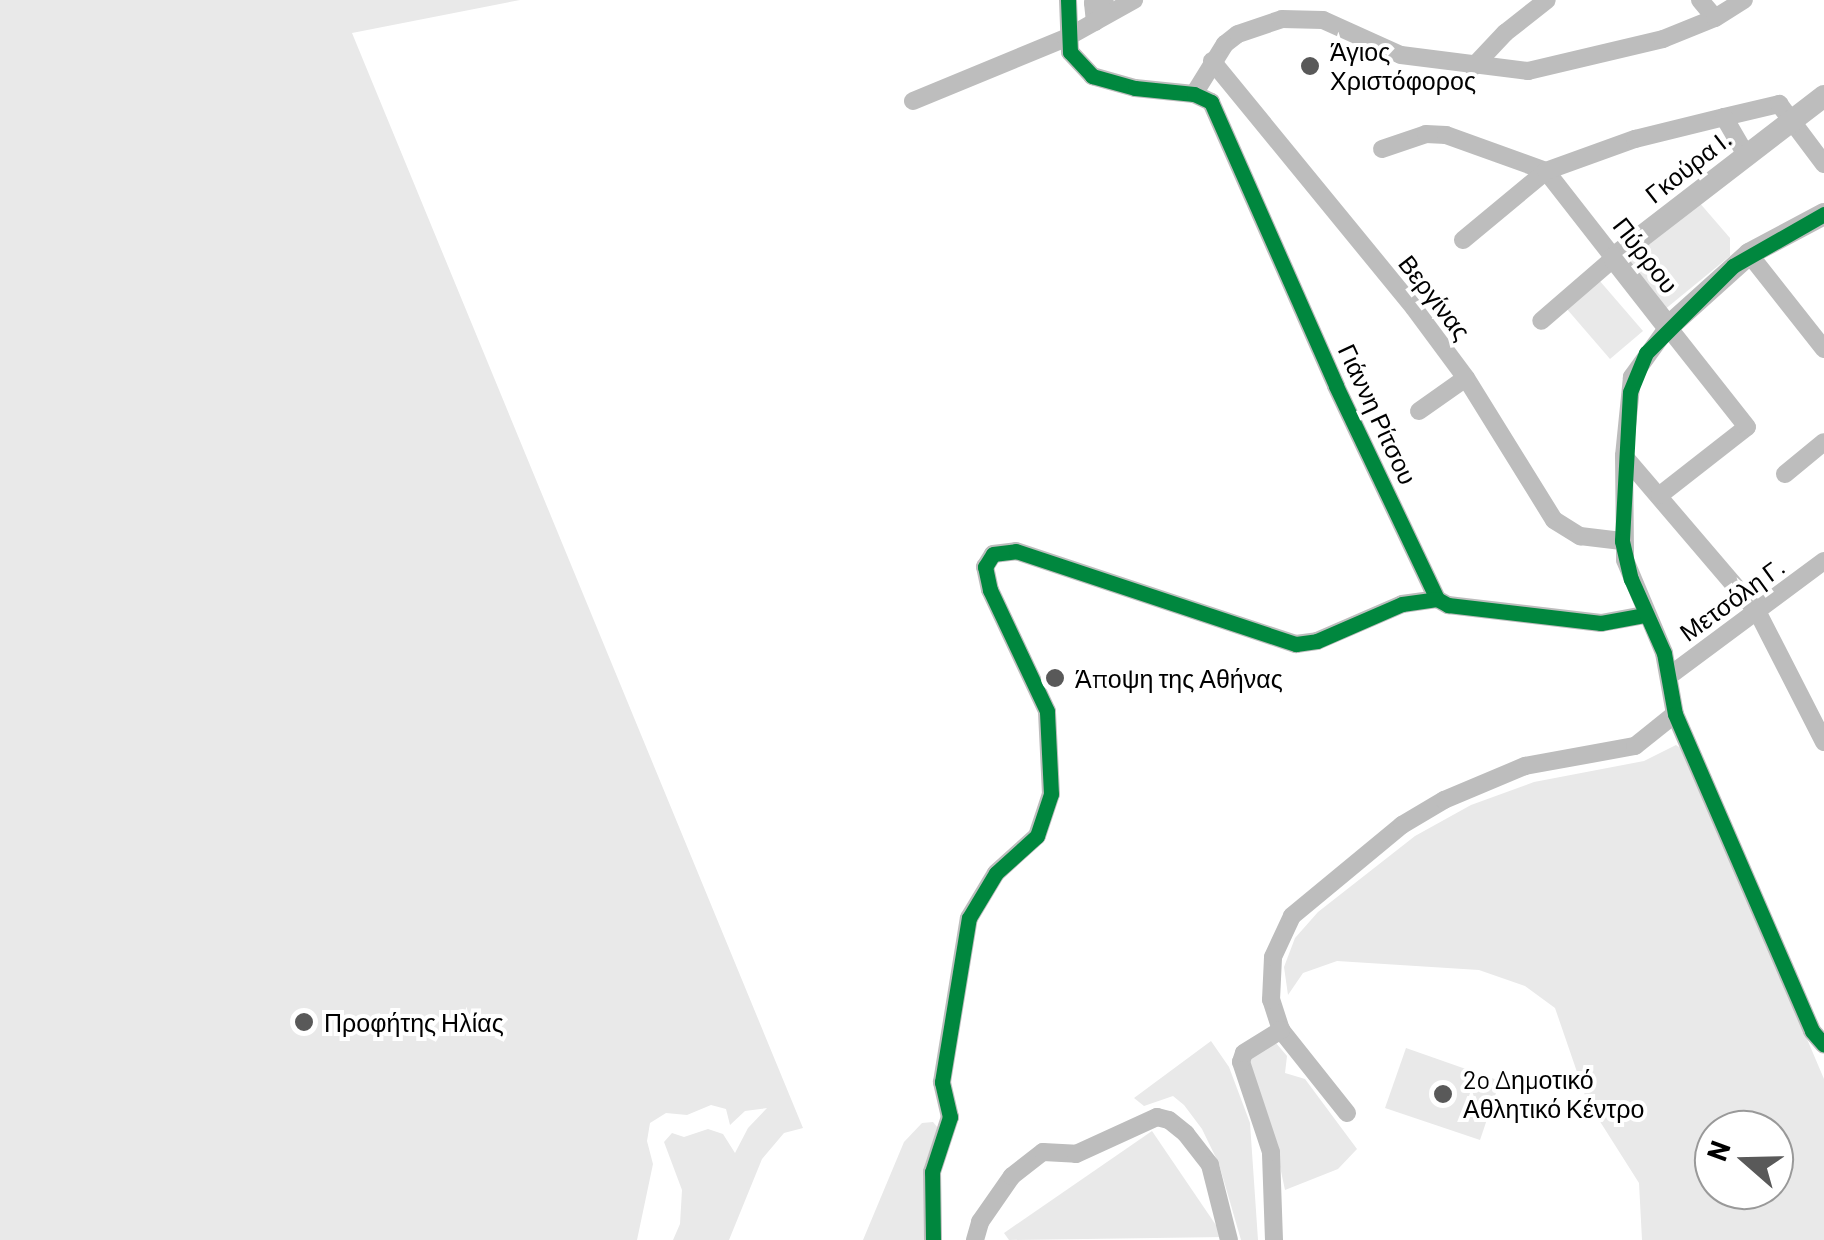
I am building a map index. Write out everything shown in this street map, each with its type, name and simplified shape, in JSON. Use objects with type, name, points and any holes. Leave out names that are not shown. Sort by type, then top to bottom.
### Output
[{"type":"street","points":[[1068,0],[1066,38],[1077,65],[1092,76],[1124,86],[1194,94],[1212,61],[1238,34],[1259,25],[1304,18],[1340,26],[1400,55],[1528,71],[1663,39],[1715,18],[1744,0]]},
{"type":"street","points":[[1095,22],[1093,2],[1105,0]]},
{"type":"street","points":[[913,101],[1066,38],[1134,0]]},
{"type":"street","points":[[1473,67],[1496,41],[1548,0]]},
{"type":"street","points":[[1700,0],[1715,18]]},
{"type":"street","name":"Βεργίνας","points":[[1212,61],[1400,290],[1466,378],[1554,520],[1580,536],[1622,541]]},
{"type":"street","name":"Γιάννη Ρίτσου","points":[[1194,94],[1211,102],[1222,122],[1336,386],[1437,598]]},
{"type":"street","name":"Γκούρα Ι.","points":[[1541,320],[1746,155],[1786,113],[1824,96]]},
{"type":"street","points":[[1464,240],[1546,171],[1635,139],[1724,118],[1786,113],[1824,164]]},
{"type":"street","points":[[1724,118],[1746,155]]},
{"type":"street","points":[[1382,149],[1426,134],[1446,136],[1546,171]]},
{"type":"street","name":"Πύρρου","points":[[1546,171],[1747,427],[1660,495]]},
{"type":"street","points":[[1824,214],[1750,254],[1668,327],[1632,378],[1624,456],[1622,541],[1645,615],[1670,676],[1675,714],[1812,1031],[1824,1045]]},
{"type":"street","points":[[1750,254],[1824,349]]},
{"type":"street","points":[[1418,410],[1466,378]]},
{"type":"street","points":[[1785,474],[1824,442]]},
{"type":"street","points":[[1624,456],[1758,613],[1824,742]]},
{"type":"street","points":[[933,1240],[932,1172],[950,1117],[942,1082],[969,918],[996,873],[1037,836],[1052,794],[1047,711],[990,590],[985,567],[993,554],[1016,551],[1296,644],[1317,641],[1402,604],[1437,598],[1464,607],[1614,624],[1645,615]]},
{"type":"street","name":"Μετσόλη Γ.","points":[[1670,676],[1824,561]]},
{"type":"street","points":[[1347,1113],[1281,1030],[1270,982],[1280,934],[1292,916],[1402,825],[1444,800],[1524,766],[1635,746],[1675,714]]},
{"type":"street","points":[[1274,1240],[1271,1152],[1241,1062],[1244,1053],[1281,1030]]},
{"type":"street","points":[[975,1240],[980,1222],[1012,1176],[1042,1152],[1076,1154],[1156,1118],[1169,1120],[1186,1134],[1210,1166],[1230,1240]]},
{"type":"shaded area","points":[[0,0],[520,0],[352,33],[803,1128],[784,1133],[762,1159],[729,1240],[673,1240],[680,1224],[682,1190],[664,1142],[672,1133],[684,1137],[708,1129],[723,1134],[735,1153],[748,1128],[767,1108],[745,1111],[730,1125],[726,1109],[711,1105],[687,1115],[666,1113],[650,1123],[647,1141],[653,1164],[637,1240],[0,1240]]},
{"type":"shaded area","points":[[1698,201],[1730,238],[1730,256],[1658,315],[1622,262]]},
{"type":"shaded area","points":[[1599,280],[1643,331],[1610,359],[1566,308]]},
{"type":"shaded area","points":[[1676,745],[1685,751],[1824,1079],[1824,1240],[1642,1240],[1639,1183],[1587,1101],[1555,1008],[1525,986],[1479,970],[1337,961],[1303,973],[1288,995],[1284,967],[1295,938],[1318,912],[1415,836],[1471,805],[1534,782],[1644,761]]},
{"type":"shaded area","points":[[1211,1041],[1229,1067],[1250,1123],[1258,1240],[1241,1240],[1219,1164],[1202,1129],[1184,1105],[1173,1096],[1144,1106],[1134,1098]]},
{"type":"shaded area","points":[[1276,1043],[1287,1056],[1285,1073],[1305,1079],[1357,1149],[1338,1169],[1285,1190],[1275,1143],[1246,1061]]},
{"type":"shaded area","name":"2o Δημοτικό Αθλητικό Κέντρο","points":[[1406,1048],[1500,1081],[1480,1140],[1385,1108]]},
{"type":"shaded area","points":[[933,1122],[938,1128],[930,1240],[863,1240],[904,1142],[922,1123]]},
{"type":"shaded area","points":[[1152,1131],[1224,1237],[1009,1240],[1004,1233]]},
{"type":"cycle path","points":[[1068,0],[1070,52],[1092,76],[1135,88],[1194,94],[1211,102],[1336,386],[1437,599],[1448,605],[1601,623],[1645,615]]},
{"type":"cycle path","points":[[1824,214],[1733,266],[1646,353],[1630,392],[1622,541],[1631,579],[1664,653],[1675,714],[1812,1031],[1824,1045]]},
{"type":"cycle path","points":[[933,1240],[932,1172],[950,1117],[942,1082],[969,918],[996,873],[1037,836],[1051,794],[1047,711],[990,590],[985,567],[993,554],[1016,551],[1296,644],[1317,641],[1402,604],[1437,599]]},
{"type":"place","name":"Άγιος Χριστόφορος","points":[[1310,66]]},
{"type":"place","name":"Άποψη της Αθήνας","points":[[1055,678]]},
{"type":"place","name":"Προφήτης Ηλίας","points":[[304,1022]]},
{"type":"place","name":"2o Δημοτικό Αθλητικό Κέντρο","points":[[1443,1094]]}]
